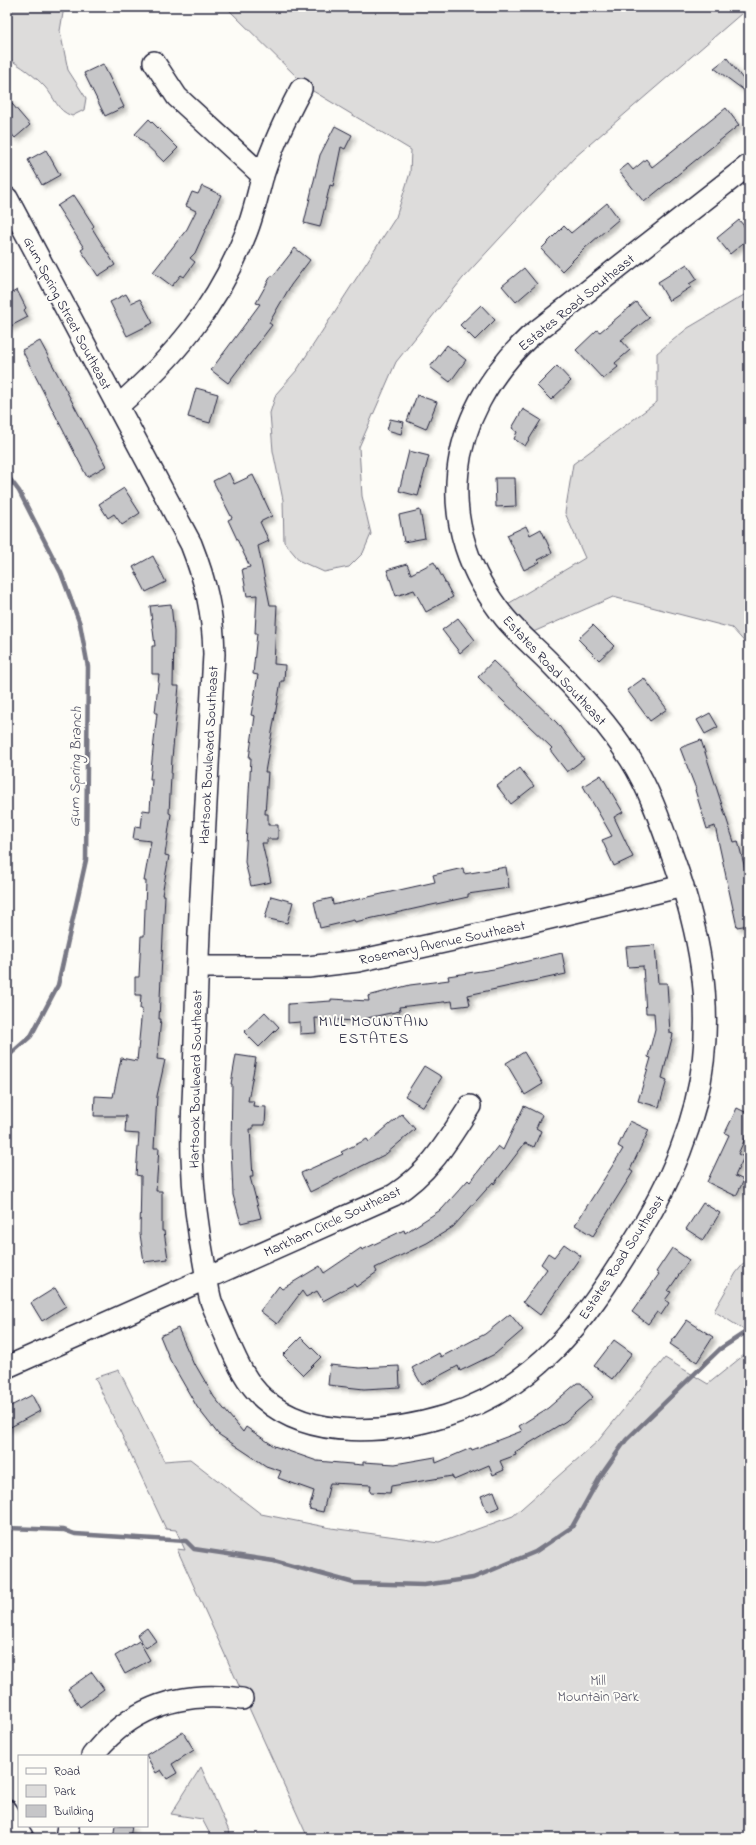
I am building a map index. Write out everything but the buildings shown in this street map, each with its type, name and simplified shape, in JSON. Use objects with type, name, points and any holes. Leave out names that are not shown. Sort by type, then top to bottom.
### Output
[{"type":"street","points":[[154,62],[177,96],[263,176]]},
{"type":"street","points":[[118,406],[152,376],[178,348],[202,318],[222,285],[245,237],[275,141],[301,89]]},
{"type":"street","name":"Estates Road Southeast","points":[[207,1278],[211,1301],[238,1366],[250,1384],[265,1399],[282,1411],[300,1420],[326,1427],[369,1428],[402,1426],[435,1419],[467,1409],[495,1396],[526,1376],[550,1356],[571,1333],[605,1287],[636,1239],[665,1188],[683,1147],[696,1105],[703,1068],[706,1022],[704,984],[700,954],[683,886],[651,797],[632,762],[610,730],[585,700],[509,623],[479,578],[468,552],[462,532],[458,510],[456,477],[462,444],[469,423],[484,393],[499,370],[517,349],[529,337],[749,164]]},
{"type":"street","name":"Gum Spring Street Southeast","points":[[7,198],[118,406]]},
{"type":"street","name":"Hartsook Boulevard Southeast","points":[[118,406],[191,544],[204,578],[210,601],[214,630],[198,967],[192,1158],[198,1234],[207,1278]]},
{"type":"street","name":"Rosemary Avenue Southeast","points":[[198,967],[308,966],[358,961],[525,924],[683,886]]},
{"type":"street","name":"Markham Circle Southeast","points":[[207,1278],[394,1195],[423,1173],[438,1156],[470,1106]]},
{"type":"street","points":[[7,1367],[207,1278]]},
{"type":"street","points":[[93,1755],[104,1741],[120,1726],[140,1713],[161,1704],[183,1698],[201,1696],[224,1696],[242,1699]]},
{"type":"street","points":[[7,1811],[23,1838]]},
{"type":"street","points":[[66,1838],[68,1827]]},
{"type":"green space","points":[[7,7],[64,7],[60,31],[68,70],[86,98],[84,110],[72,116],[67,114],[59,107],[45,87],[7,58]]},
{"type":"green space","points":[[226,7],[749,7],[575,157],[463,278],[396,362],[359,447],[362,496],[371,534],[363,553],[349,567],[324,572],[300,561],[284,542],[283,500],[273,451],[270,413],[276,394],[297,370],[396,217],[410,173],[411,150],[308,88]]},
{"type":"green space","points":[[749,292],[749,647],[732,628],[613,597],[531,633],[506,605],[585,558],[565,513],[573,464],[657,402],[657,353],[688,328]]},
{"type":"green space","points":[[749,1257],[749,1333],[714,1311],[736,1273]]},
{"type":"green space","name":"Mill Mountain Park","points":[[749,1351],[749,1838],[308,1838],[177,1549],[185,1550],[176,1530],[166,1529],[95,1378],[119,1370],[164,1461],[190,1459],[261,1514],[331,1528],[439,1543],[513,1516],[598,1441],[665,1358],[708,1384]]},
{"type":"green space","points":[[201,1767],[232,1838],[212,1838],[202,1819],[171,1814]]},
{"type":"waterway","name":"Gum Spring Branch","points":[[7,475],[19,491],[61,573],[80,624],[88,667],[86,860],[58,985],[31,1036],[7,1057]]},
{"type":"waterway","points":[[7,1528],[64,1530],[75,1534],[186,1541],[194,1549],[274,1561],[354,1583],[424,1585],[473,1578],[535,1552],[572,1527],[600,1477],[626,1440],[720,1349],[749,1330]]},
{"type":"district","name":"MILL MOUNTAIN ESTATES","points":[[374,1030]]}]
